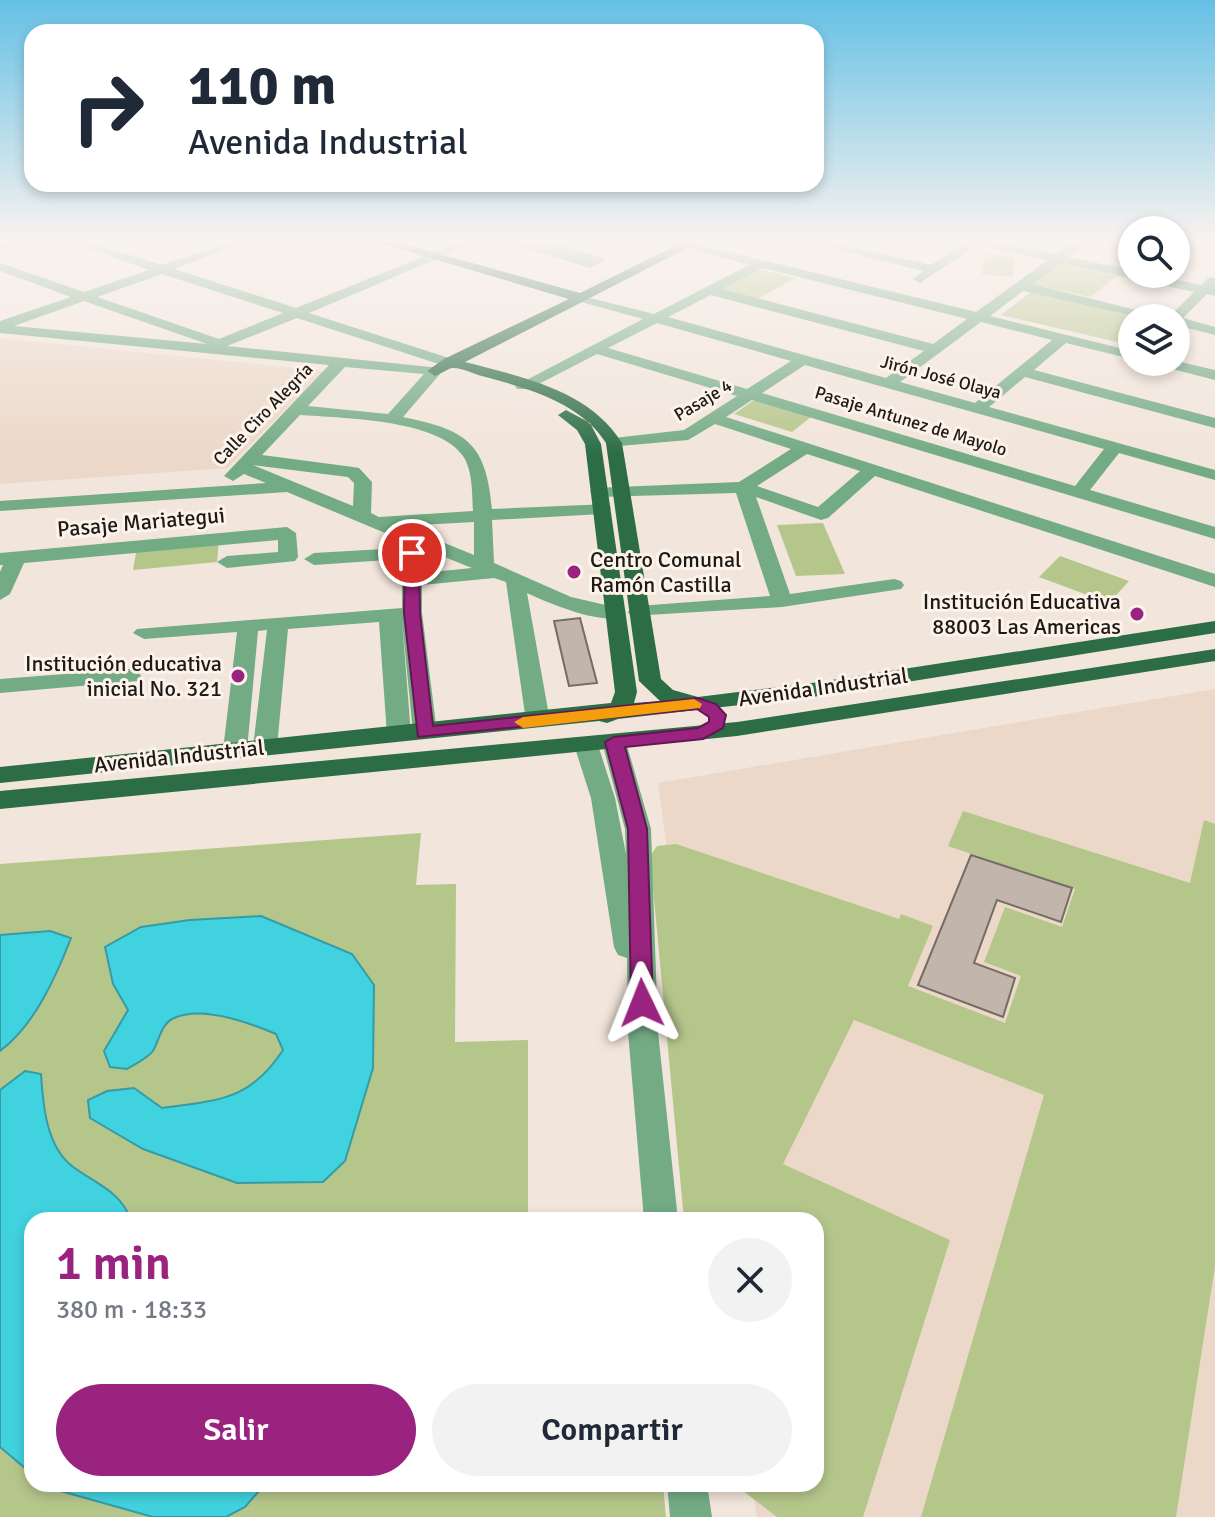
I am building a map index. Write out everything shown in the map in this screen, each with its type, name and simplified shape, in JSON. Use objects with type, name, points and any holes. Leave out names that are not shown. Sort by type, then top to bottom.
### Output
[{"type":"main road","points":[[442,367],[550,312]]},
{"type":"main road","points":[[442,367],[523,386],[582,408],[605,426],[614,443],[650,681],[665,695],[715,711],[718,720],[714,728],[703,733]]},
{"type":"main road","points":[[442,367],[541,403],[576,420],[590,436],[626,692],[625,701],[603,718],[596,728],[601,737],[614,742]]},
{"type":"main road","name":"Avenida Industrial","points":[[0,775],[698,704],[819,689],[1215,627]]},
{"type":"main road","name":"Avenida Industrial","points":[[0,800],[703,733],[1215,655]]},
{"type":"street","points":[[0,327],[42,312]]},
{"type":"street","points":[[125,312],[220,344]]},
{"type":"street","points":[[290,312],[442,367]]},
{"type":"street","points":[[204,350],[297,312]]},
{"type":"street","name":"Jirón José Olaya","points":[[632,312],[1215,475]]},
{"type":"street","points":[[523,386],[666,312]]},
{"type":"street","points":[[792,312],[934,349]]},
{"type":"street","points":[[958,312],[1118,352]]},
{"type":"street","points":[[888,384],[986,312]]},
{"type":"street","points":[[1190,324],[1215,331]]},
{"type":"street","points":[[0,327],[204,350],[442,367]]},
{"type":"street","points":[[978,408],[1063,338]]},
{"type":"street","name":"Pasaje Antunez de Mayolo","points":[[596,349],[1215,533]]},
{"type":"street","name":"Pasaje 4","points":[[614,443],[681,437],[716,419],[802,360]]},
{"type":"street","name":"Calle Ciro Alegría","points":[[211,490],[226,482],[246,463],[341,362]]},
{"type":"street","points":[[391,421],[442,367]]},
{"type":"street","points":[[1190,369],[1215,375]]},
{"type":"street","points":[[1020,371],[1215,423]]},
{"type":"street","points":[[296,410],[391,421],[433,430],[463,445],[475,464],[482,514],[498,573],[518,610],[538,721]]},
{"type":"street","points":[[716,419],[1215,581]]},
{"type":"street","points":[[1079,492],[1115,447]]},
{"type":"street","points":[[743,487],[803,449]]},
{"type":"street","points":[[246,463],[292,487],[370,519],[412,545],[498,573],[571,605],[616,613]]},
{"type":"street","points":[[246,463],[353,472],[363,482],[370,519]]},
{"type":"street","points":[[370,519],[482,514],[600,500],[621,492],[743,487],[821,514],[871,471]]},
{"type":"street","points":[[0,506],[292,487]]},
{"type":"street","points":[[743,487],[782,601]]},
{"type":"street","name":"Pasaje Mariategui","points":[[10,560],[34,565],[104,558],[115,549],[287,533],[288,557],[227,562]]},
{"type":"street","points":[[314,559],[412,545]]},
{"type":"street","points":[[412,545],[412,613],[425,733]]},
{"type":"street","points":[[0,594],[10,560]]},
{"type":"street","points":[[412,580],[498,573]]},
{"type":"street","points":[[638,612],[782,601],[894,585]]},
{"type":"street","points":[[518,610],[571,605]]},
{"type":"street","points":[[144,633],[412,613]]},
{"type":"street","points":[[389,614],[399,735]]},
{"type":"street","points":[[265,747],[278,625]]},
{"type":"street","points":[[235,750],[248,627]]},
{"type":"street","points":[[0,686],[130,676]]},
{"type":"street","points":[[614,742],[638,829],[643,1032],[660,1212]]},
{"type":"street","points":[[586,745],[603,798],[643,1032]]},
{"type":"street","points":[[688,1492],[691,1517]]},
{"type":"shaded area","points":[[0,338],[324,371],[227,468],[0,484]]},
{"type":"shaded area","points":[[1215,689],[1215,1517],[757,1517],[753,1492],[824,1492],[824,1212],[716,1212],[658,783]]},
{"type":"green space","points":[[1005,312],[1118,312],[1118,342],[1001,315]]},
{"type":"green space","points":[[754,400],[811,417],[792,432],[734,414]]},
{"type":"green space","points":[[823,523],[845,574],[796,576],[777,525]]},
{"type":"green space","points":[[219,540],[217,562],[133,570],[137,547]]},
{"type":"green space","points":[[1060,556],[1129,581],[1109,603],[1039,577]]},
{"type":"green space","points":[[963,811],[1190,883],[1204,820],[1215,824],[1215,1266],[1176,1517],[921,1517],[1044,1095],[854,1020],[783,1164],[950,1240],[863,1517],[777,1517],[744,1492],[824,1492],[824,1212],[683,1212],[650,856],[657,846],[676,844],[899,919],[901,914],[933,926],[908,986],[1005,1023],[1021,976],[984,962],[1005,907],[1062,927],[1075,889],[948,846]]},
{"type":"green space","points":[[421,833],[416,885],[456,884],[455,1042],[528,1040],[528,1212],[24,1212],[24,1492],[664,1492],[666,1517],[0,1517],[0,864]]},
{"type":"water","points":[[261,916],[352,954],[374,985],[373,1068],[345,1161],[323,1182],[237,1183],[143,1149],[90,1118],[88,1100],[107,1091],[134,1088],[162,1108],[200,1103],[245,1089],[271,1067],[283,1050],[276,1034],[239,1020],[210,1014],[196,1013],[172,1019],[163,1029],[151,1054],[127,1069],[110,1067],[104,1051],[128,1010],[113,984],[105,947],[141,927],[190,920]]},
{"type":"water","points":[[50,931],[71,938],[65,953],[33,1015],[0,1051],[0,935]]},
{"type":"water","points":[[25,1071],[41,1074],[48,1124],[56,1147],[72,1166],[114,1195],[127,1212],[24,1212],[24,1467],[0,1447],[0,1090]]},
{"type":"water","points":[[64,1492],[258,1492],[245,1507],[226,1517],[153,1517]]},
{"type":"building","points":[[580,618],[597,683],[569,686],[554,621]]},
{"type":"building","points":[[971,855],[1072,888],[1061,922],[997,900],[974,963],[1015,978],[1003,1017],[918,985]]},
{"type":"slow traffic","points":[[523,722],[694,704]]},
{"type":"place","name":"Centro Comunal Ramón Castilla","points":[[574,572]]},
{"type":"place","name":"Institución Educativa 88003 Las Americas","points":[[1137,614]]},
{"type":"place","name":"Institución educativa inicial No. 321","points":[[238,676]]},
{"type":"route","points":[[412,553],[412,613],[425,733],[698,704],[718,715],[714,728],[703,733],[614,742],[638,829],[642,1003]]}]
